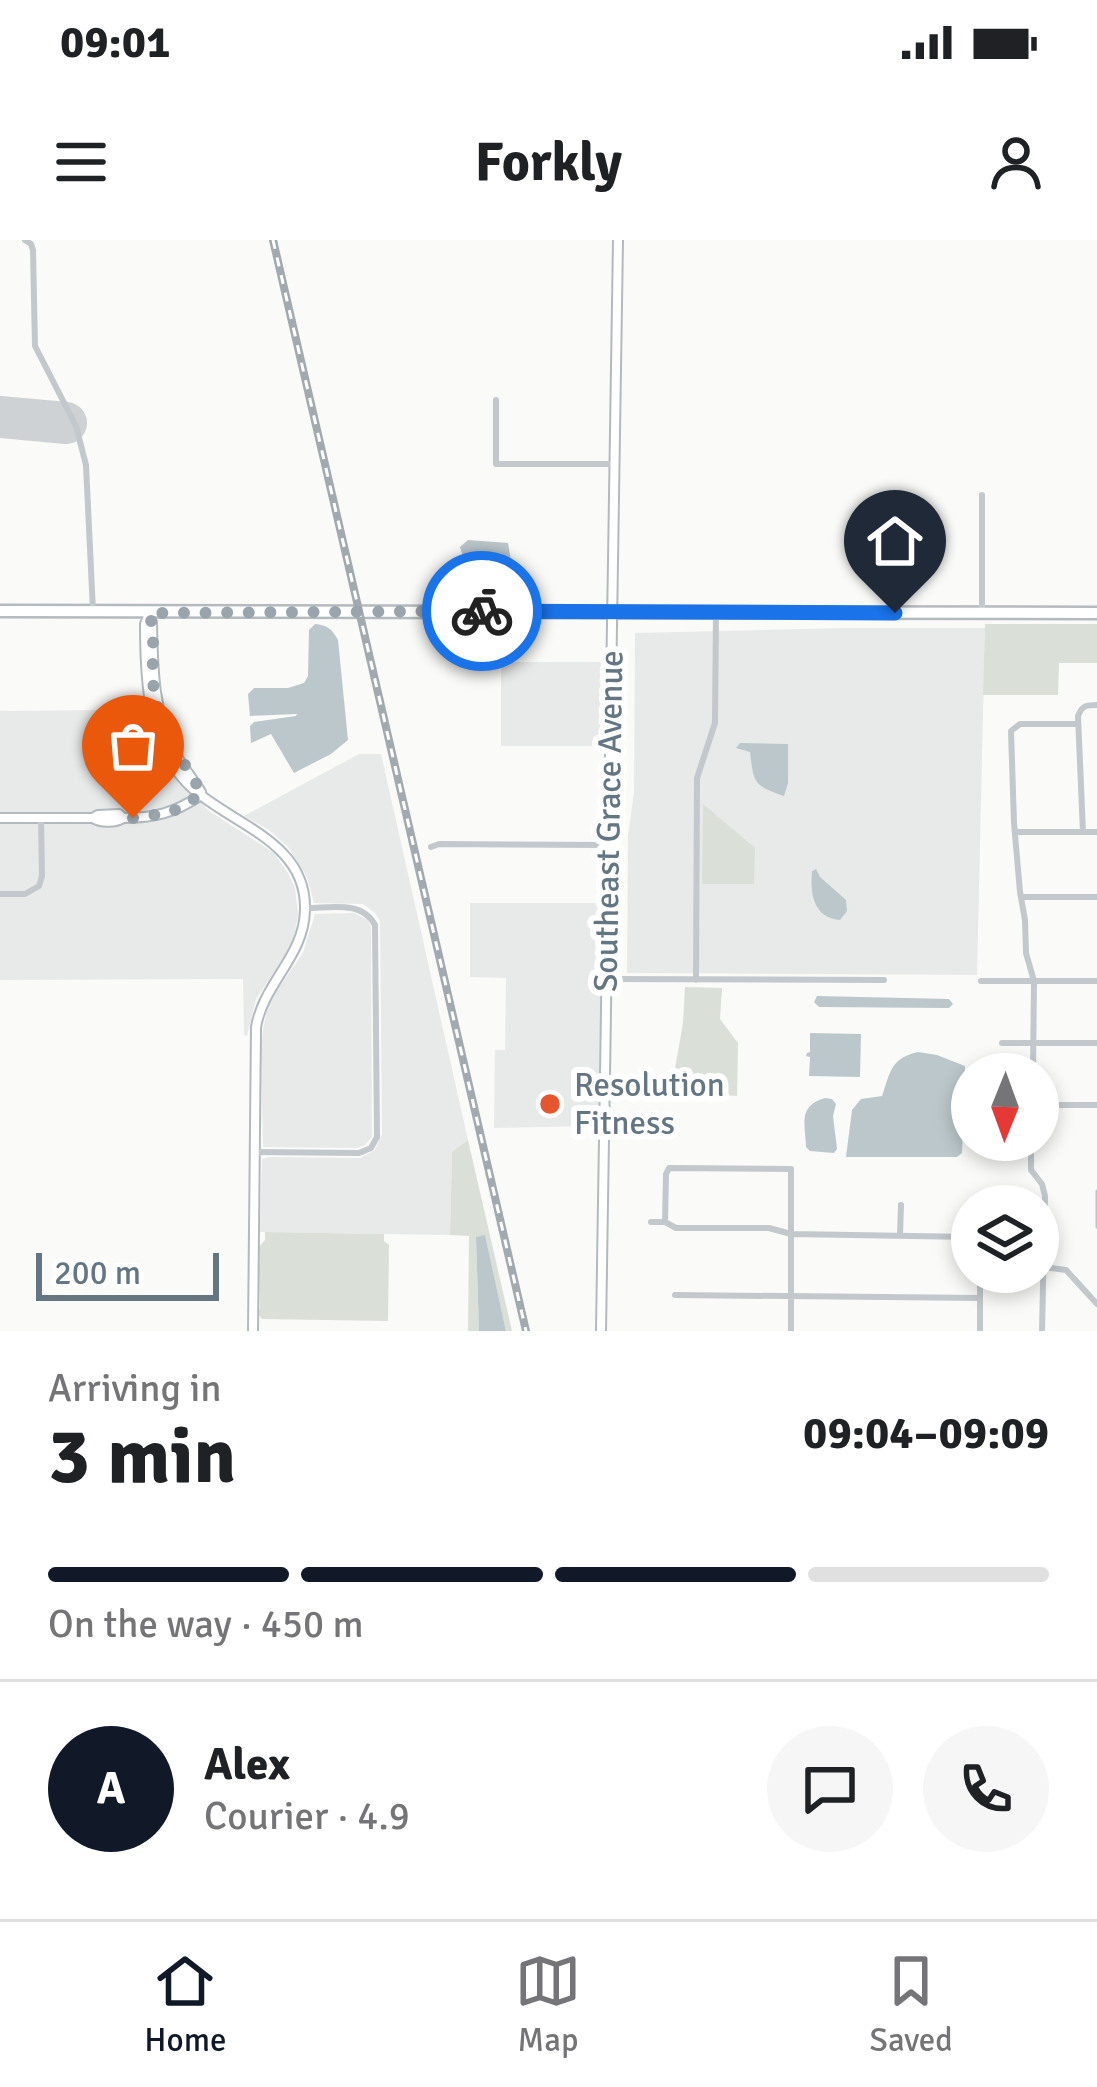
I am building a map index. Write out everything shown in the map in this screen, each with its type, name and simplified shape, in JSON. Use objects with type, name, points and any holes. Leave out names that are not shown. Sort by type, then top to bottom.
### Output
[{"type":"main road","points":[[0,611],[1097,613]]},
{"type":"street","name":"Southeast Grace Avenue","points":[[601,1331],[619,240]]},
{"type":"street","points":[[28,242],[35,346],[76,426],[86,465],[93,611]]},
{"type":"street","points":[[496,400],[496,464],[614,464]]},
{"type":"street","points":[[982,495],[982,613]]},
{"type":"street","points":[[696,980],[697,778],[716,723],[716,612]]},
{"type":"street","points":[[149,613],[146,673],[152,715],[170,757],[192,788],[284,853],[299,878],[306,908],[297,951],[267,993],[257,1022],[253,1331]]},
{"type":"street","points":[[1083,832],[1078,724],[1081,709],[1097,705]]},
{"type":"street","points":[[1034,1053],[1034,981],[1025,953],[1010,738],[1020,724],[1078,724]]},
{"type":"street","points":[[0,818],[119,814],[144,818],[170,813],[202,794]]},
{"type":"street","points":[[0,894],[20,895],[36,889],[42,876],[41,818]]},
{"type":"street","points":[[1016,832],[1097,832]]},
{"type":"street","points":[[431,847],[609,845]]},
{"type":"street","points":[[1021,897],[1097,897]]},
{"type":"street","points":[[254,1152],[356,1153],[372,1146],[377,1134],[375,925],[370,915],[356,908],[306,908]]},
{"type":"street","points":[[607,980],[884,980]]},
{"type":"street","points":[[981,980],[1097,980]]},
{"type":"street","points":[[1002,1043],[1097,1043]]},
{"type":"street","points":[[1059,1105],[1097,1106]]},
{"type":"street","points":[[665,1222],[669,1168],[791,1169],[790,1331]]},
{"type":"street","points":[[900,1235],[901,1205]]},
{"type":"street","points":[[651,1222],[676,1228],[769,1228],[791,1234],[951,1236]]},
{"type":"street","points":[[1059,1269],[1066,1270],[1097,1304]]},
{"type":"street","points":[[980,1293],[980,1331]]},
{"type":"street","points":[[1042,1331],[1043,1293]]},
{"type":"street","points":[[675,1294],[980,1298]]},
{"type":"shaded area","points":[[468,540],[508,543],[512,584],[504,586],[488,567],[483,585],[463,586],[467,569],[460,547]]},
{"type":"shaded area","points":[[315,624],[329,628],[338,640],[348,740],[294,773],[271,734],[251,743],[250,726],[297,714],[250,716],[248,694],[254,688],[304,683],[309,630]]},
{"type":"shaded area","points":[[985,624],[1097,624],[1097,663],[1059,663],[1058,695],[983,695]]},
{"type":"shaded area","points":[[985,628],[977,975],[627,973],[635,633]]},
{"type":"shaded area","points":[[501,662],[605,662],[605,746],[501,746]]},
{"type":"shaded area","points":[[146,700],[153,729],[183,784],[209,811],[274,853],[295,888],[294,936],[256,999],[247,1036],[243,979],[0,980],[0,711],[97,710]]},
{"type":"shaded area","points":[[740,743],[788,744],[784,796],[756,781],[750,752],[736,748]]},
{"type":"shaded area","points":[[359,754],[381,754],[468,1140],[452,1153],[450,1235],[260,1232],[262,1159],[360,1158],[375,1150],[382,1134],[380,921],[363,904],[314,903],[307,877],[288,847],[244,816]]},
{"type":"shaded area","points":[[703,804],[755,848],[754,884],[702,884]]},
{"type":"shaded area","points":[[816,869],[846,900],[847,911],[840,920],[824,915],[815,903],[812,871]]},
{"type":"shaded area","points":[[470,903],[603,903],[598,1126],[494,1128],[495,1050],[505,1050],[506,978],[470,977]]},
{"type":"shaded area","points":[[354,913],[371,927],[372,1137],[357,1148],[263,1147],[261,1042],[267,1009],[303,953],[315,914]]},
{"type":"shaded area","points":[[685,987],[722,988],[720,1019],[738,1043],[737,1096],[671,1091]]},
{"type":"shaded area","points":[[817,996],[949,999],[953,1004],[949,1008],[819,1007],[814,1002]]},
{"type":"shaded area","points":[[810,1033],[861,1034],[860,1077],[809,1076]]},
{"type":"shaded area","points":[[918,1052],[951,1060],[951,1157],[846,1157],[852,1110],[861,1099],[882,1096],[896,1063]]},
{"type":"shaded area","points":[[825,1098],[836,1104],[834,1153],[806,1147],[807,1111]]},
{"type":"shaded area","points":[[468,1140],[512,1331],[506,1331],[485,1236],[476,1237],[479,1331],[468,1331],[469,1236],[450,1235],[452,1152]]},
{"type":"shaded area","points":[[265,1232],[384,1234],[389,1245],[388,1321],[262,1319],[258,1314],[258,1248]]},
{"type":"shaded area","points":[[485,1235],[506,1331],[479,1331],[476,1237]]},
{"type":"waterway","points":[[1097,1191],[1097,1227]]},
{"type":"runway","points":[[0,417],[66,423]]},
{"type":"railway","points":[[273,240],[526,1331]]},
{"type":"way so far","points":[[133,818],[170,813],[202,794],[176,754],[161,719],[153,683],[149,613],[482,611]]},
{"type":"place","name":"Resolution Fitness","points":[[550,1104]]},
{"type":"route","points":[[482,611],[895,613]]}]
